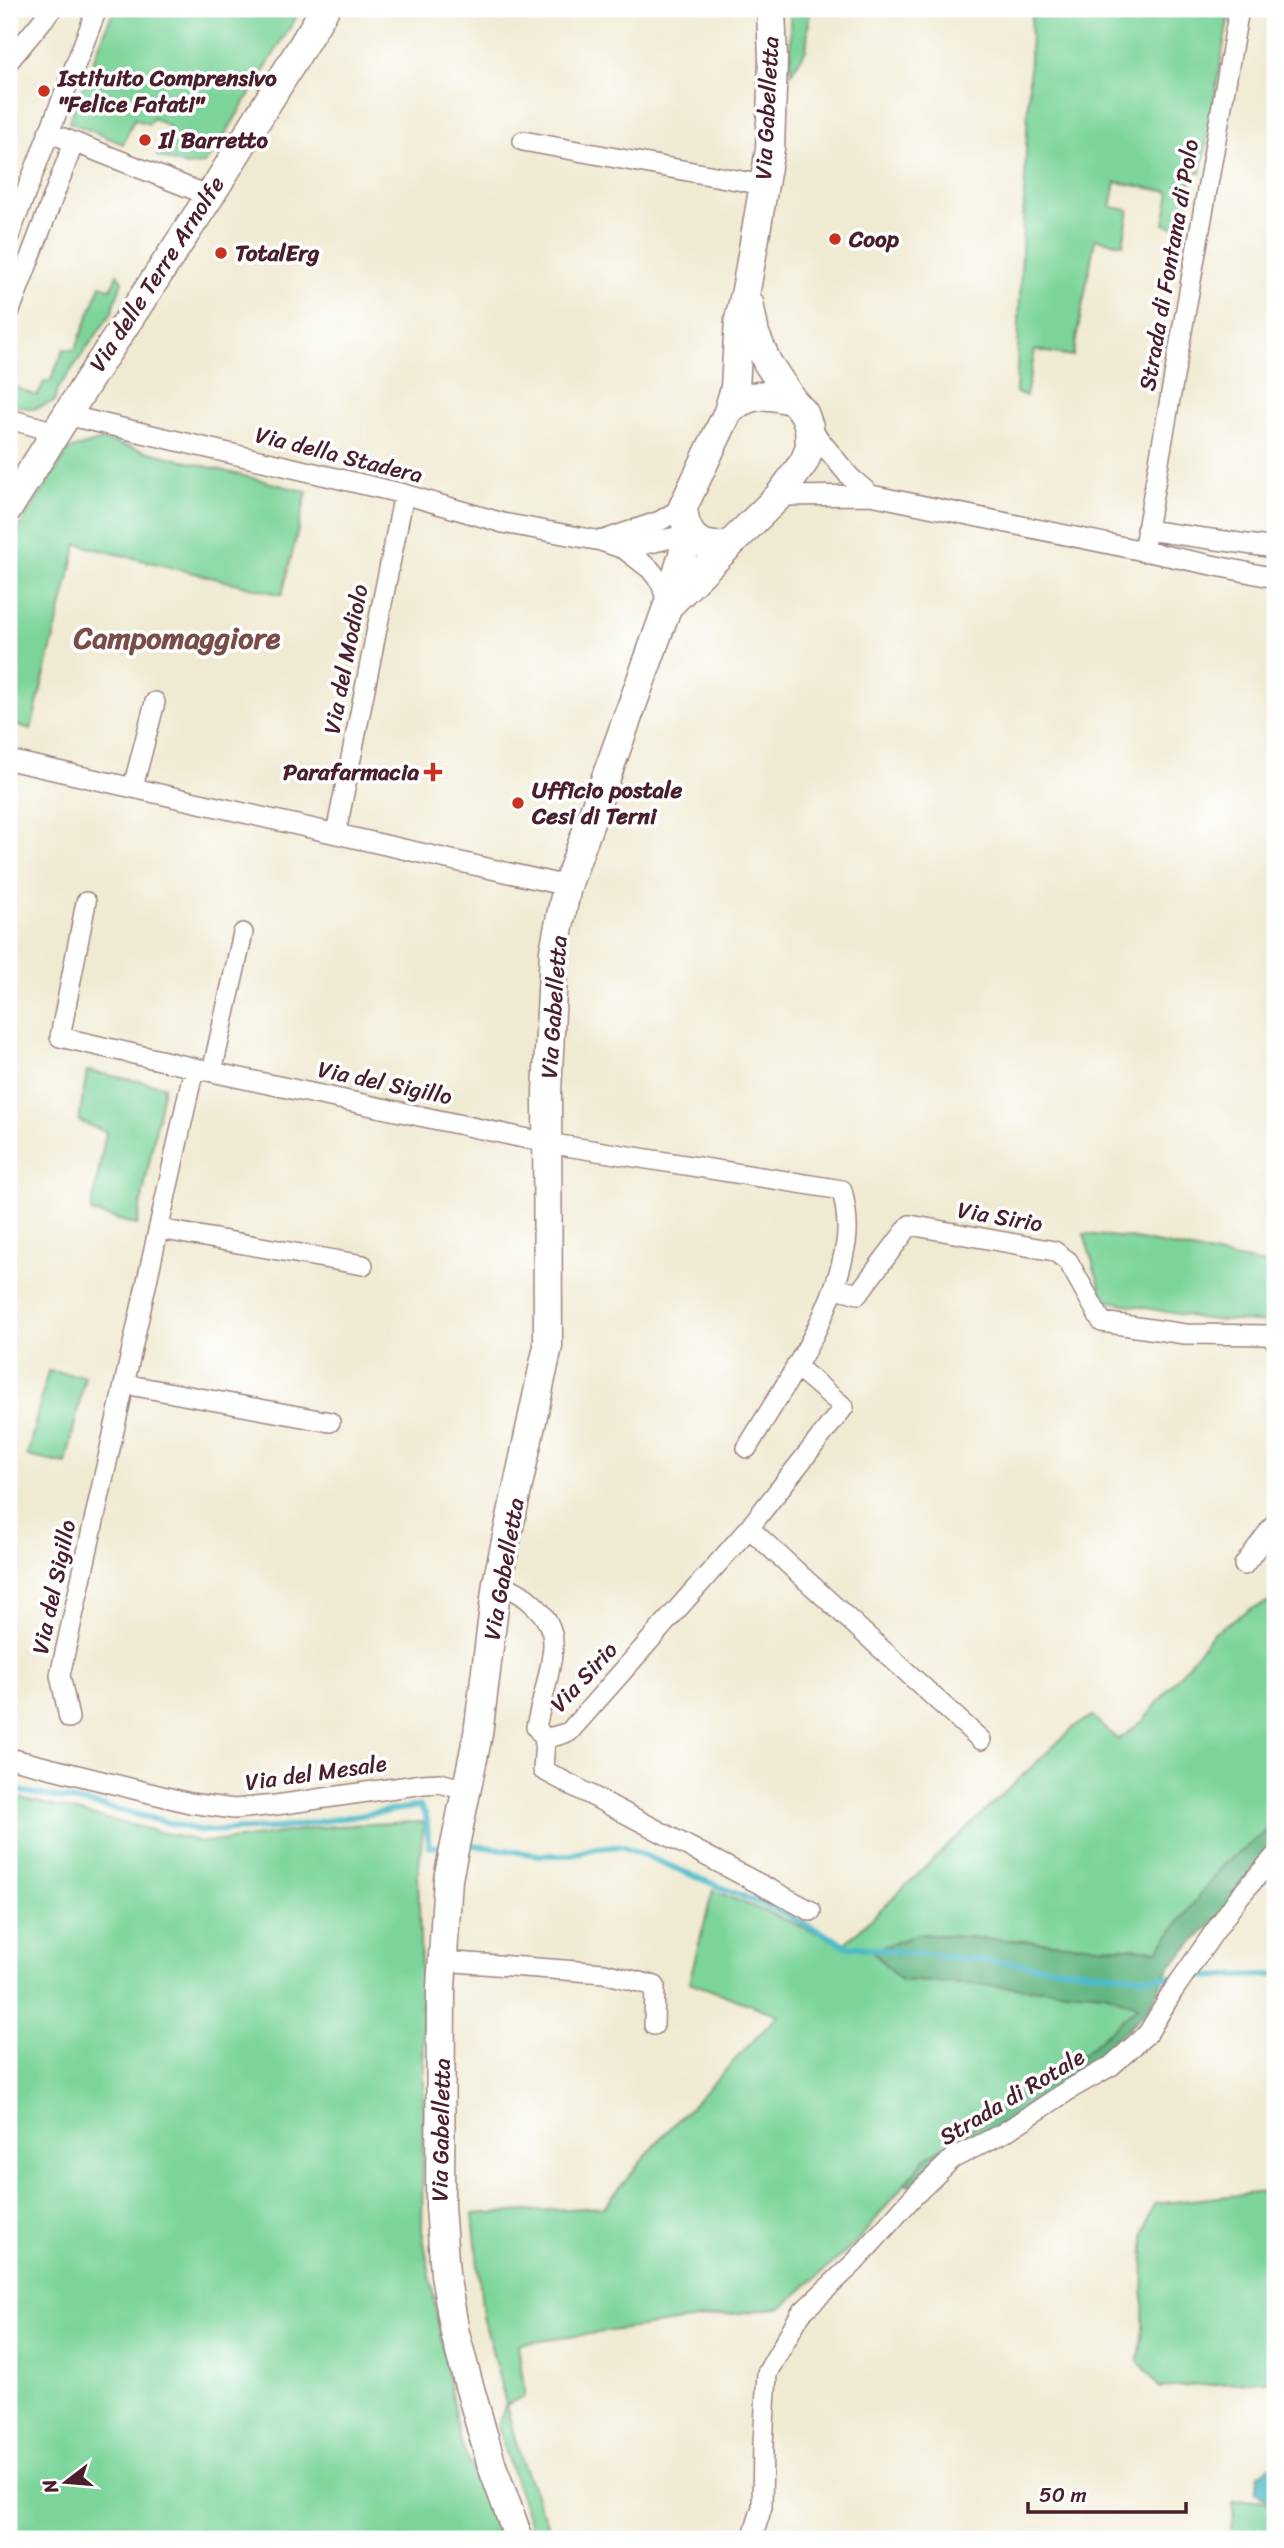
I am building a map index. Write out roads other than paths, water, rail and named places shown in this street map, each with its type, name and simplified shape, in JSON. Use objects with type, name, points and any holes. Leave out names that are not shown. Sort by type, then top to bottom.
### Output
[{"type":"street","points":[[9,61],[51,9]]},
{"type":"street","points":[[9,236],[97,9]]},
{"type":"street","name":"Via delle Terre Arnolfe","points":[[9,507],[210,196],[324,9]]},
{"type":"street","name":"Via Gabelletta","points":[[519,2539],[492,2466],[468,2382],[455,2333],[445,2274],[440,2206],[442,1961],[447,1879],[483,1698],[497,1583],[548,1346],[547,1092],[554,951],[567,886],[668,606],[686,521],[728,412],[734,388],[739,320],[747,290],[770,149],[773,59],[771,9]]},
{"type":"street","name":"Strada di Fontana di Polo","points":[[1143,552],[1239,9]]},
{"type":"street","points":[[48,132],[210,196]]},
{"type":"street","points":[[523,141],[764,185]]},
{"type":"street","points":[[9,313],[74,142]]},
{"type":"street","name":"Via Gabelletta","points":[[668,606],[779,496],[804,462],[810,447],[809,427],[804,413],[767,362],[755,334],[747,290]]},
{"type":"street","points":[[728,412],[735,405],[753,396],[772,394],[793,401]]},
{"type":"street","points":[[9,419],[61,424]]},
{"type":"street","name":"Via della Stadera","points":[[61,424],[404,494],[503,523],[601,541],[624,549],[650,569],[660,583],[668,606]]},
{"type":"street","points":[[809,427],[850,477],[871,495]]},
{"type":"street","name":"Via del Modiolo","points":[[336,833],[404,494]]},
{"type":"street","points":[[779,496],[871,495],[1275,578]]},
{"type":"street","name":"Via della Stadera","points":[[601,541],[660,521],[686,521]]},
{"type":"street","points":[[624,549],[686,521],[714,547],[728,546]]},
{"type":"street","points":[[1146,530],[1275,548]]},
{"type":"street","points":[[132,787],[155,702]]},
{"type":"street","points":[[9,760],[567,886]]},
{"type":"street","name":"Via del Sigillo","points":[[86,902],[60,1037],[547,1143]]},
{"type":"street","name":"Via del Sigillo","points":[[69,1718],[60,1675],[124,1384],[159,1229],[243,933]]},
{"type":"street","points":[[547,1143],[842,1190],[847,1213],[846,1241],[835,1288],[796,1366],[747,1448]]},
{"type":"street","name":"Via Sirio","points":[[835,1288],[858,1294],[910,1225],[1054,1251],[1068,1261],[1102,1322],[1185,1334],[1269,1335],[1275,1341]]},
{"type":"street","points":[[159,1229],[363,1265]]},
{"type":"street","name":"Via Sirio","points":[[497,1583],[511,1588],[543,1614],[552,1635],[553,1646],[536,1727],[545,1740],[569,1732],[749,1528],[844,1407],[796,1366]]},
{"type":"street","points":[[124,1384],[330,1422]]},
{"type":"street","points":[[1244,1565],[1275,1523]]},
{"type":"street","points":[[749,1528],[981,1740]]},
{"type":"street","points":[[545,1740],[543,1770],[811,1911]]},
{"type":"street","name":"Via del Mesale","points":[[9,1758],[190,1803],[234,1809],[423,1784],[440,1783],[466,1790]]},
{"type":"street","name":"Strada di Rotale","points":[[752,2539],[762,2507],[762,2444],[767,2373],[801,2313],[854,2263],[911,2199],[952,2159],[1005,2132],[1111,2066],[1148,2033],[1172,1991],[1238,1898],[1275,1856]]},
{"type":"street","points":[[442,1961],[604,1973],[655,1986],[654,2025]]},
{"type":"water","points":[[1273,2464],[1275,2504],[1255,2492],[1259,2474]]},
{"type":"waterway","points":[[9,1789],[102,1806],[202,1831],[279,1828],[420,1806],[426,1815],[429,1847],[444,1846]]},
{"type":"waterway","points":[[473,1845],[538,1855],[571,1855],[596,1848],[622,1846],[790,1916],[847,1946],[1145,1977],[1178,1977]]},
{"type":"waterway","points":[[1189,1977],[1275,1975]]},
{"type":"place","name":"Istituito Comprensivo \"Felice Fatati\"","points":[[44,91]]},
{"type":"place","name":"Il Barretto","points":[[145,140]]},
{"type":"place","name":"Coop","points":[[835,239]]},
{"type":"place","name":"TotalErg","points":[[221,253]]},
{"type":"place","name":"Parafarmacia","points":[[433,772]]},
{"type":"place","name":"Ufficio postale Cesi di Terni","points":[[518,803]]},
{"type":"district","name":"Campomaggiore","points":[[177,638]]}]
